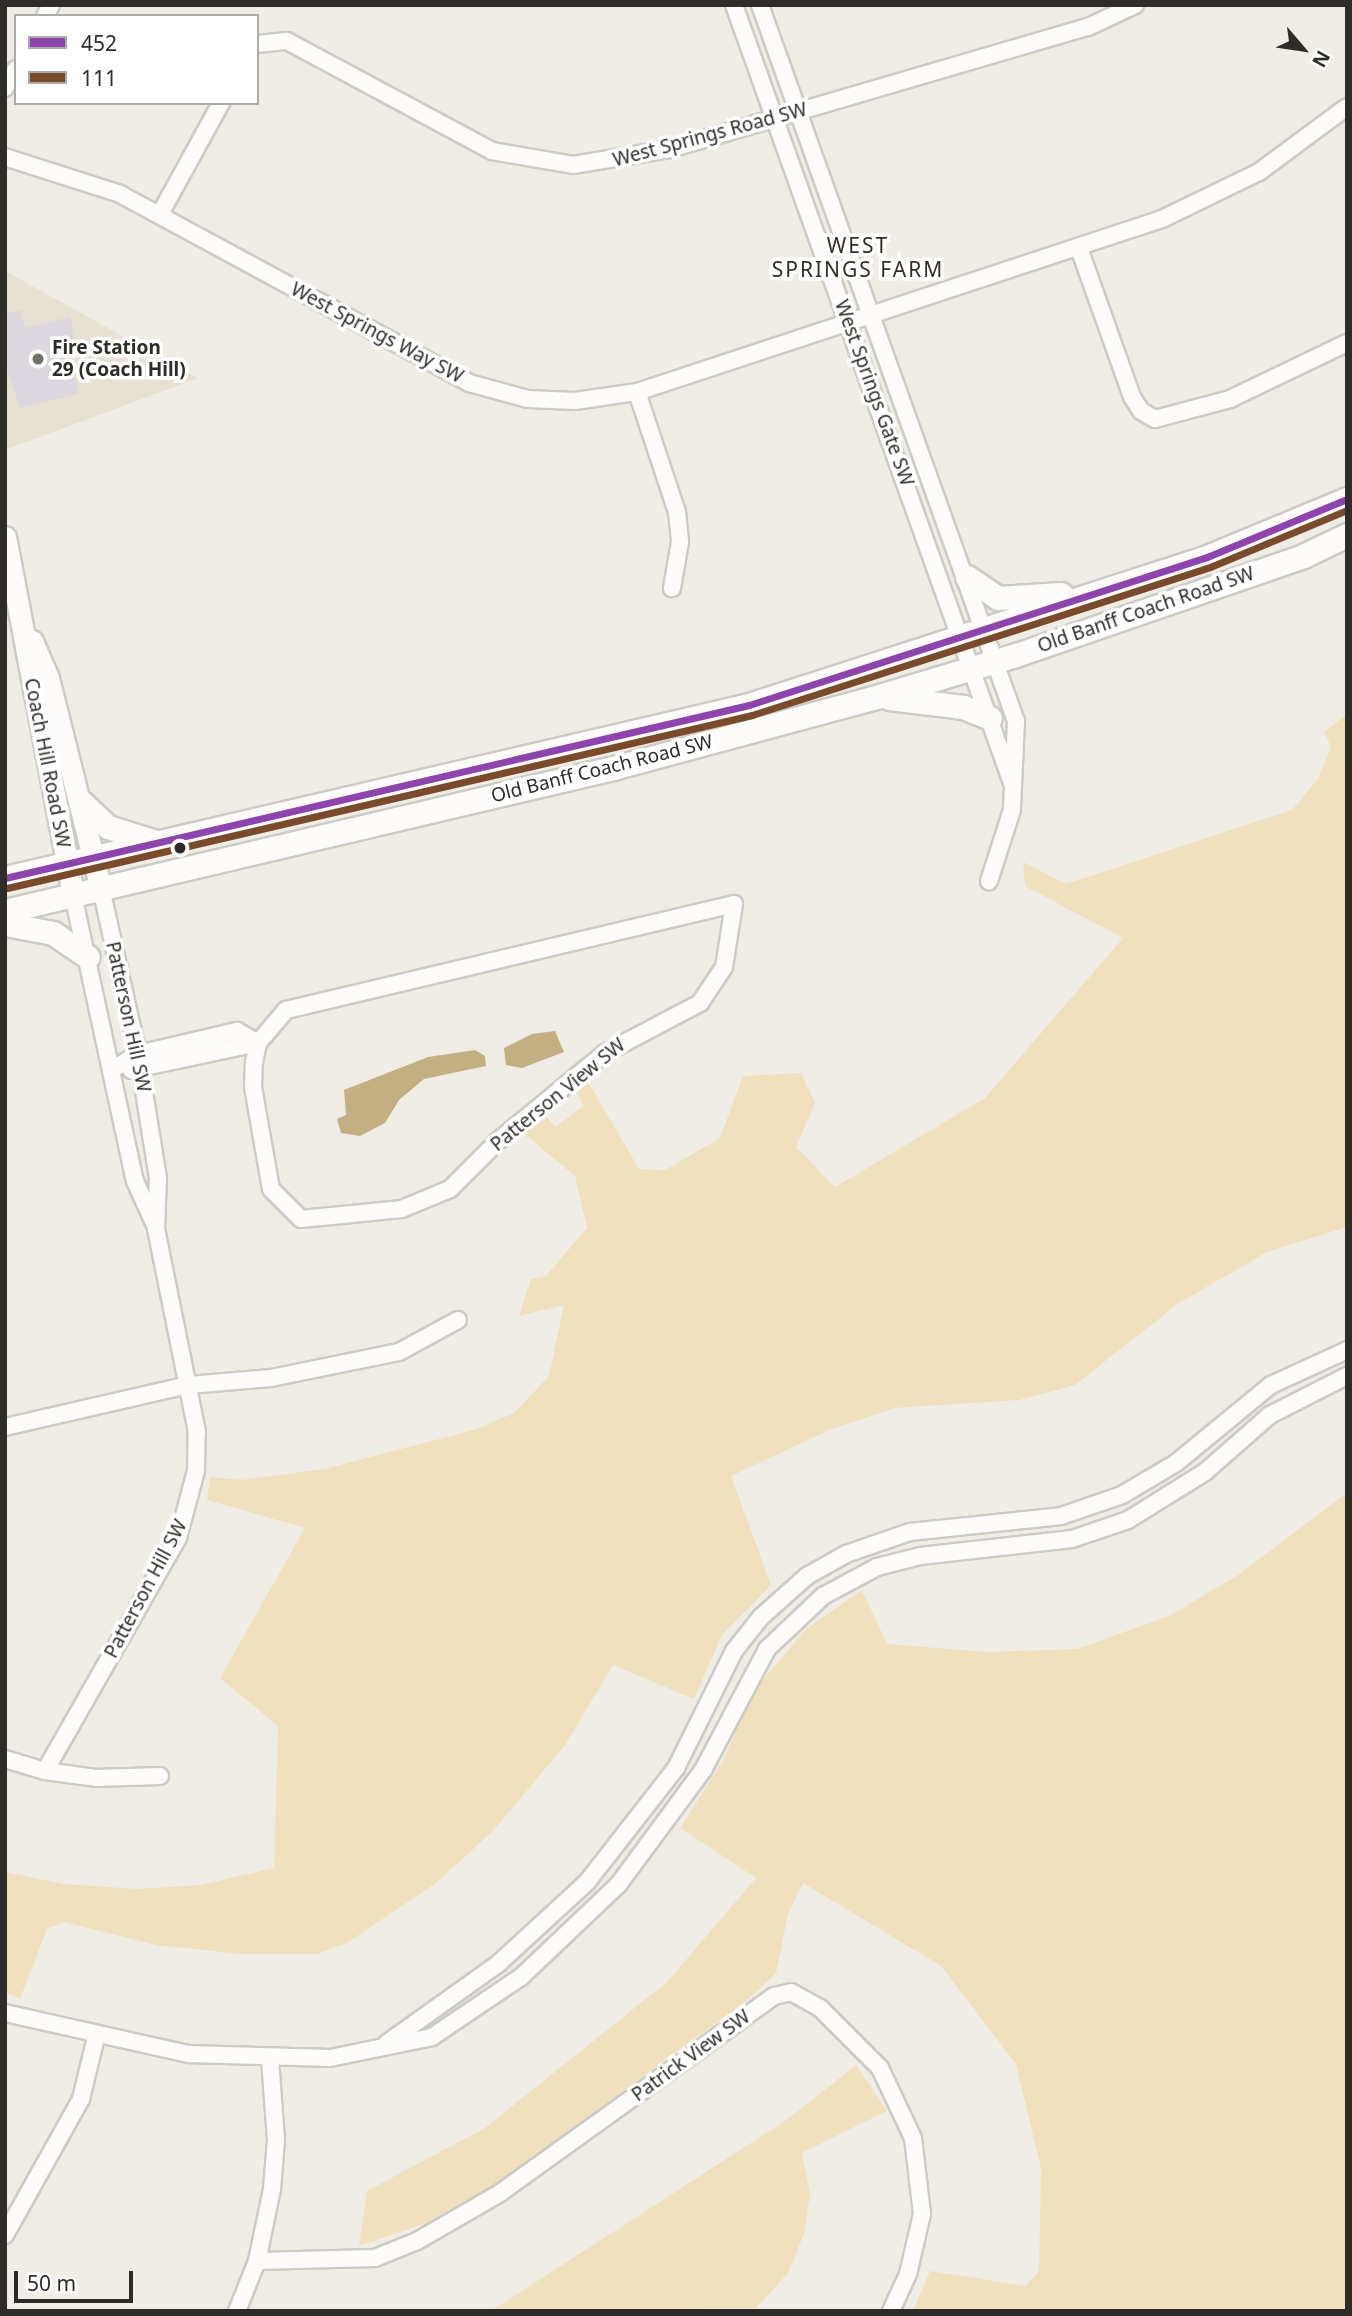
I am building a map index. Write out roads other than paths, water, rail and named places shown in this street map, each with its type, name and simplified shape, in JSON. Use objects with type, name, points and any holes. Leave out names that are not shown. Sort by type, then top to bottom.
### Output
[{"type":"main road","name":"Old Banff Coach Road SW","points":[[5,878],[749,705],[1249,542],[1347,499]]},
{"type":"main road","name":"Old Banff Coach Road SW","points":[[5,911],[617,767],[876,697],[973,669],[1303,556],[1347,535]]},
{"type":"main road","points":[[967,577],[984,592],[1015,600],[1129,583]]},
{"type":"main road","points":[[876,697],[963,707],[990,718]]},
{"type":"main road","points":[[80,801],[108,827],[159,842]]},
{"type":"main road","points":[[5,924],[53,933],[88,957]]},
{"type":"street","name":"West Springs Gate SW","points":[[734,5],[1013,783]]},
{"type":"street","name":"West Springs Gate SW","points":[[761,5],[997,660],[1019,741],[1013,783],[1013,810],[989,881]]},
{"type":"street","name":"West Springs Road SW","points":[[259,44],[287,41],[470,141],[540,163],[619,162],[1087,27],[1135,5]]},
{"type":"street","points":[[5,88],[14,72]]},
{"type":"street","points":[[160,215],[220,105]]},
{"type":"street","name":"West Springs Way SW","points":[[5,157],[31,169],[93,183],[160,215],[469,383],[528,399],[594,400],[637,392],[1162,219],[1235,186],[1347,107]]},
{"type":"street","points":[[1079,248],[1132,397],[1141,411],[1155,419],[1230,399],[1347,343]]},
{"type":"street","points":[[637,392],[677,512],[680,542],[672,588]]},
{"type":"street","name":"Coach Hill Road SW","points":[[5,537],[27,630],[30,687],[74,895]]},
{"type":"street","name":"Coach Hill Road SW","points":[[27,630],[48,678],[101,889]]},
{"type":"street","name":"Patterson Hill SW","points":[[101,889],[139,1062],[158,1178],[156,1229]]},
{"type":"street","name":"Patterson Hill SW","points":[[45,1771],[185,1520],[197,1453],[188,1385],[156,1229],[135,1181],[74,895]]},
{"type":"street","name":"Patterson View SW","points":[[734,904],[724,967],[700,1003],[604,1053],[450,1189],[427,1201],[359,1217],[302,1219],[283,1206],[271,1189],[257,1115],[253,1087],[258,1043],[286,1010],[734,904]]},
{"type":"street","points":[[112,1070],[139,1062],[258,1043]]},
{"type":"street","points":[[5,1427],[188,1385],[271,1378],[399,1352],[458,1320]]},
{"type":"street","points":[[384,2046],[499,1963],[587,1882],[676,1768],[734,1651],[790,1589],[877,1541],[940,1528],[1061,1516],[1147,1482],[1271,1385],[1347,1350]]},
{"type":"street","points":[[5,2012],[96,2037],[189,2054],[330,2058],[432,2037],[465,2019],[586,1920],[646,1851],[703,1770],[766,1649],[823,1596],[877,1567],[951,1551],[1072,1539],[1160,1504],[1270,1415],[1347,1376]]},
{"type":"street","points":[[1147,1482],[1160,1504]]},
{"type":"street","points":[[5,1759],[45,1771],[96,1778],[160,1776]]},
{"type":"street","name":"Patrick View SW","points":[[257,2261],[375,2258],[417,2241],[500,2193],[774,1996],[791,1993],[820,2008],[880,2068],[913,2138],[922,2214],[908,2274],[891,2311]]},
{"type":"street","points":[[5,2235],[81,2099],[96,2037]]},
{"type":"street","points":[[237,2311],[257,2261],[276,2140],[270,2058]]},
{"type":"place","name":"Fire Station 29 (Coach Hill)","points":[[38,359]]},
{"type":"district","name":"WEST SPRINGS FARM","points":[[858,257]]}]
